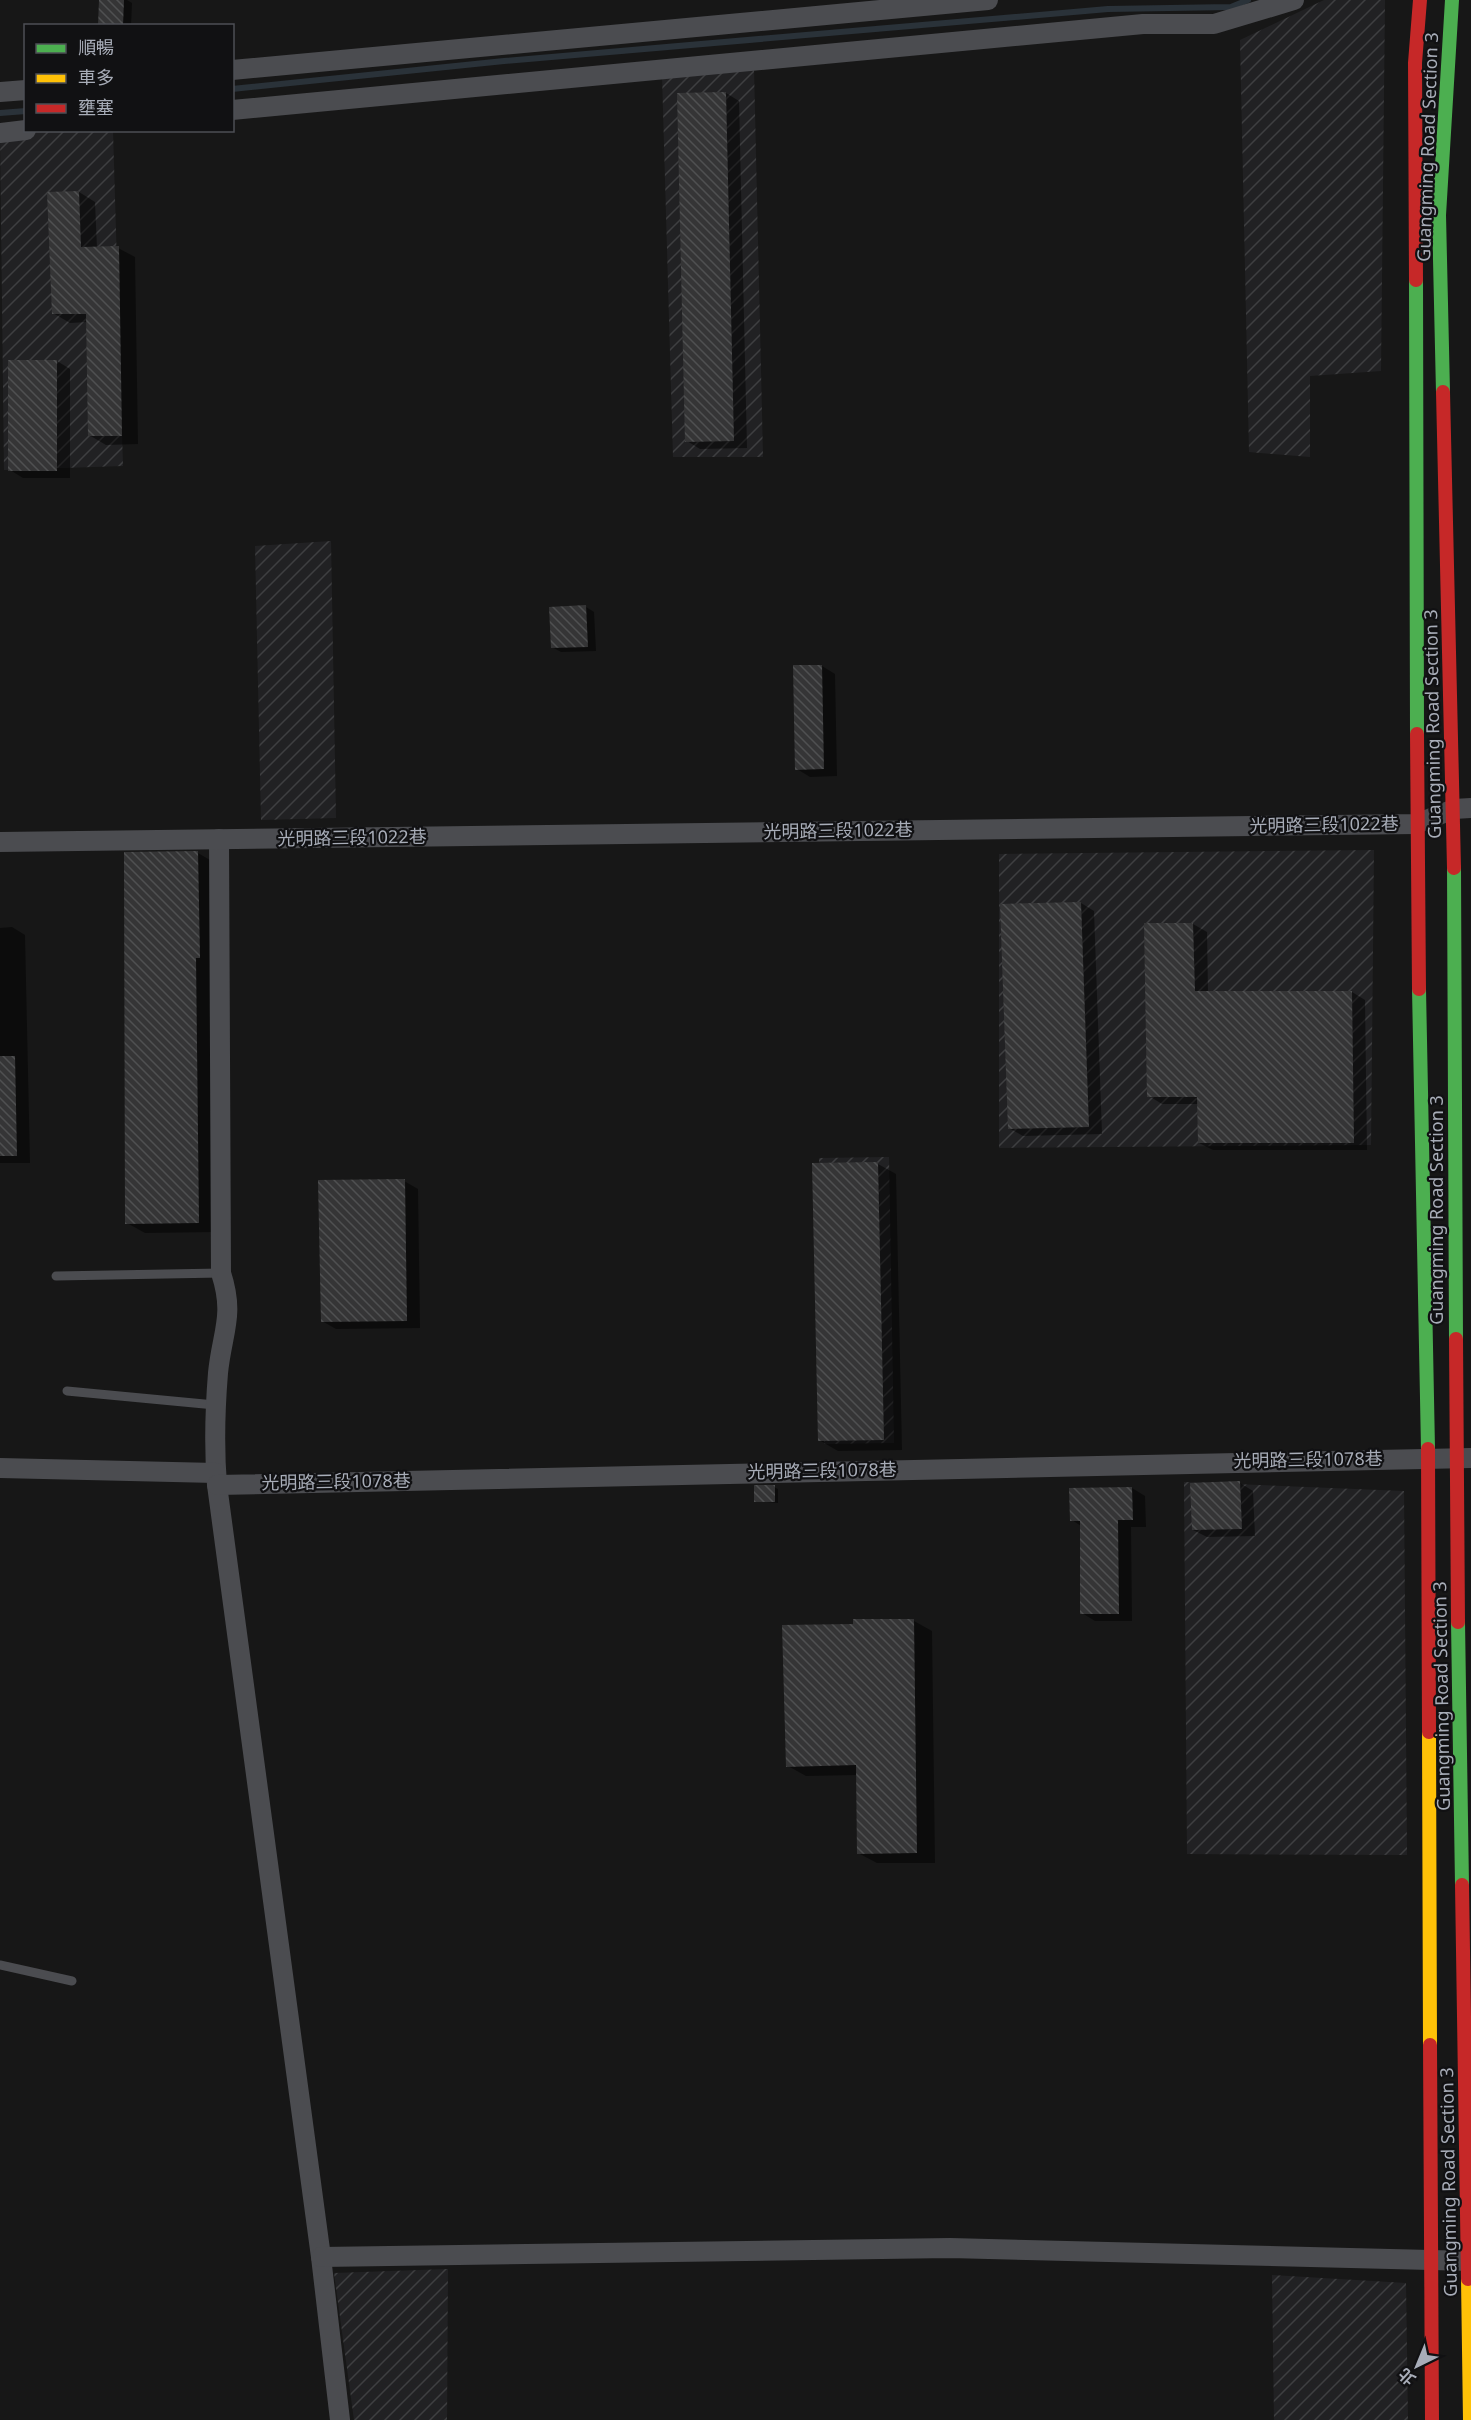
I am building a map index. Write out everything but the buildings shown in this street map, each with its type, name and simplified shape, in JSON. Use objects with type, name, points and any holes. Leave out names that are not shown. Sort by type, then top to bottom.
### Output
[{"type":"street","points":[[234,70],[988,0]]},
{"type":"street","points":[[234,110],[1143,24],[1214,24],[1294,0]]},
{"type":"street","name":"Guangming Road Section 3","points":[[1420,0],[1415,63],[1416,824],[1428,1458],[1432,2420]]},
{"type":"street","name":"Guangming Road Section 3","points":[[1452,0],[1439,215],[1462,808],[1470,2420]]},
{"type":"street","points":[[0,92],[24,90]]},
{"type":"street","points":[[0,133],[24,130]]},
{"type":"street","name":"光明路三段1022巷","points":[[0,842],[1416,824],[1462,808]]},
{"type":"street","points":[[219,839],[220,1273],[228,1295],[229,1321],[220,1354],[215,1405],[216,1479],[321,2258],[340,2420]]},
{"type":"street","name":"光明路三段1078巷","points":[[0,1468],[216,1479],[1464,1458]]},
{"type":"street","points":[[321,2258],[950,2248],[1470,2261]]},
{"type":"lane","points":[[57,1275],[220,1273]]},
{"type":"lane","points":[[67,1391],[215,1405]]},
{"type":"lane","points":[[0,1965],[72,1981]]},
{"type":"shaded area","points":[[1324,0],[1385,0],[1381,371],[1310,376],[1310,457],[1249,452],[1240,40]]},
{"type":"shaded area","points":[[754,69],[763,457],[673,457],[662,75]]},
{"type":"shaded area","points":[[0,132],[113,132],[123,466],[4,470]]},
{"type":"shaded area","points":[[331,541],[336,818],[261,820],[255,546]]},
{"type":"shaded area","points":[[1374,850],[1371,1145],[999,1148],[999,854]]},
{"type":"shaded area","points":[[889,1157],[894,1443],[824,1444],[819,1158]]},
{"type":"shaded area","points":[[1184,1482],[1404,1491],[1407,1855],[1187,1854]]},
{"type":"shaded area","points":[[448,2269],[447,2420],[354,2420],[334,2273]]},
{"type":"shaded area","points":[[1272,2275],[1406,2283],[1408,2420],[1274,2420]]},
{"type":"waterway","points":[[234,89],[504,61],[1108,9],[1231,7],[1248,0]]},
{"type":"waterway","points":[[0,113],[24,111]]},
{"type":"traffic: fast","points":[[1443,392],[1439,215],[1452,0]]},
{"type":"traffic: fast","points":[[1416,280],[1417,734]]},
{"type":"traffic: fast","points":[[1454,868],[1456,1339]]},
{"type":"traffic: fast","points":[[1419,989],[1428,1449]]},
{"type":"traffic: fast","points":[[1458,1622],[1462,1885]]},
{"type":"traffic: slow","points":[[1429,1732],[1430,2045]]},
{"type":"traffic: slow","points":[[1468,2279],[1470,2420]]},
{"type":"traffic: jam","points":[[1416,280],[1415,63],[1420,0]]},
{"type":"traffic: jam","points":[[1443,392],[1454,868]]},
{"type":"traffic: jam","points":[[1417,734],[1419,989]]},
{"type":"traffic: jam","points":[[1456,1339],[1458,1622]]},
{"type":"traffic: jam","points":[[1428,1449],[1429,1732]]},
{"type":"traffic: jam","points":[[1462,1885],[1468,2279]]},
{"type":"traffic: jam","points":[[1430,2045],[1432,2420]]}]
